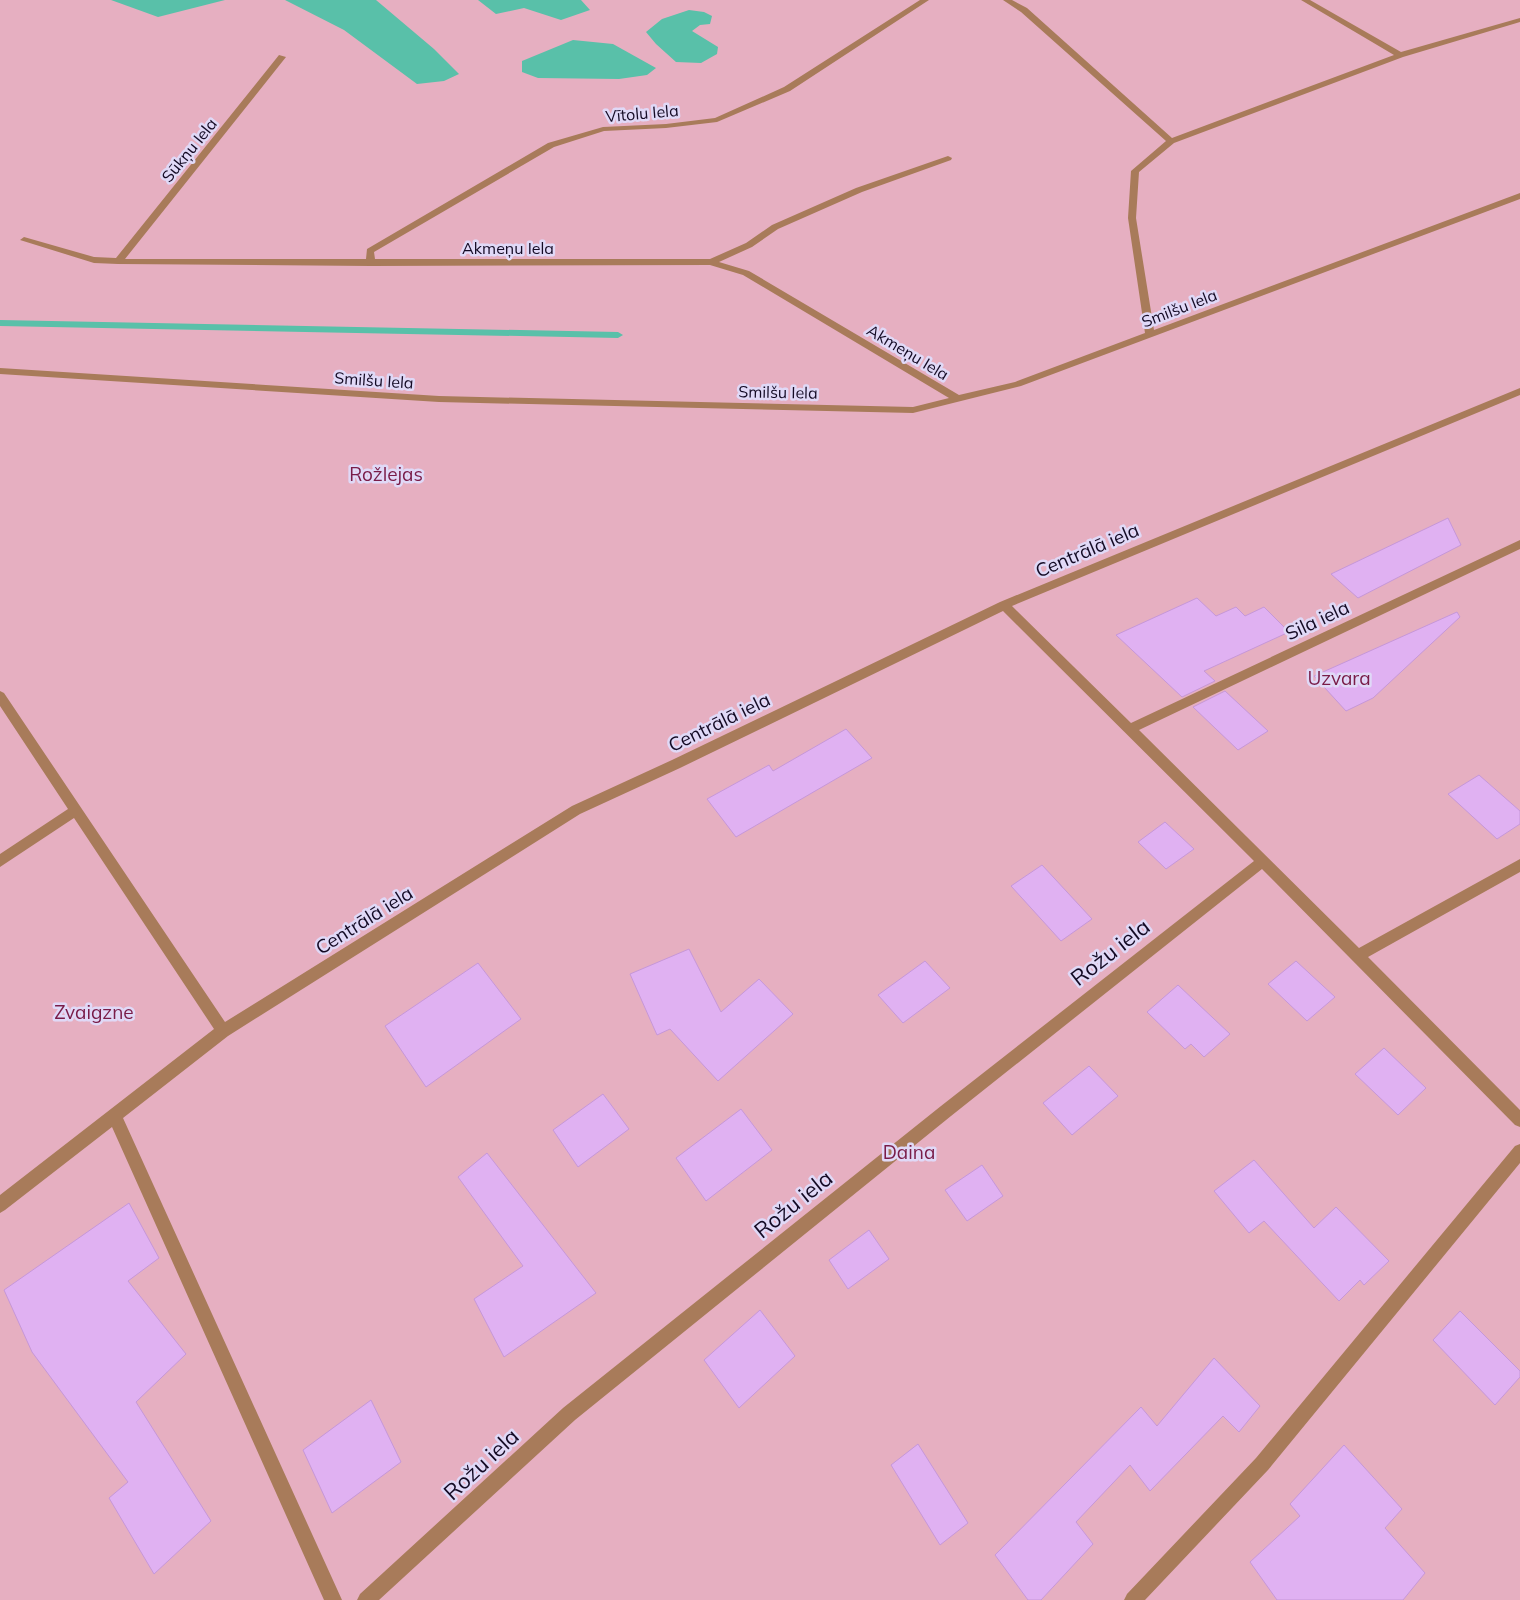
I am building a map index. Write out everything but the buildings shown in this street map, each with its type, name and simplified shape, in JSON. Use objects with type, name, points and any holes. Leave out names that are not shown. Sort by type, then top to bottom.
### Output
[{"type":"street","name":"Vītolu Iela","points":[[371,263],[370,251],[551,145],[603,129],[666,126],[717,120],[787,89],[925,0]]},
{"type":"street","points":[[1008,0],[1024,10],[1171,141]]},
{"type":"street","points":[[1305,0],[1400,55]]},
{"type":"street","points":[[1150,335],[1132,218],[1135,171],[1171,141],[1400,55],[1520,20]]},
{"type":"street","name":"Sūkņu Iela","points":[[118,261],[282,57]]},
{"type":"street","points":[[712,262],[748,245],[774,227],[859,190],[948,158]]},
{"type":"street","name":"Smilšu Iela","points":[[0,371],[439,399],[913,410],[1018,384],[1520,196]]},
{"type":"street","name":"Akmeņu Iela","points":[[24,240],[94,260],[118,261],[371,263],[712,262],[746,274],[958,399]]},
{"type":"street","name":"Centrālā iela","points":[[0,1205],[223,1031],[576,810],[685,760],[1004,605],[1520,391]]},
{"type":"street","name":"Sila iela","points":[[1130,729],[1520,544]]},
{"type":"street","points":[[1004,605],[1263,861],[1520,1120]]},
{"type":"street","points":[[0,696],[223,1031]]},
{"type":"street","points":[[0,861],[75,811]]},
{"type":"street","name":"Rožu iela","points":[[366,1600],[569,1414],[946,1111],[1263,861]]},
{"type":"street","points":[[1357,956],[1520,865]]},
{"type":"street","points":[[114,1116],[333,1600]]},
{"type":"street","points":[[1133,1600],[1262,1464],[1520,1150]]},
{"type":"green space","points":[[0,0],[1520,0],[1520,1600],[0,1600]]},
{"type":"shaded area","points":[[111,0],[225,0],[158,17]]},
{"type":"shaded area","points":[[285,0],[376,0],[434,49],[459,74],[444,81],[417,84],[344,30]]},
{"type":"shaded area","points":[[478,0],[581,0],[590,10],[561,20],[524,8],[496,14]]},
{"type":"shaded area","points":[[689,10],[704,12],[712,16],[710,24],[700,25],[692,31],[718,47],[717,54],[701,63],[676,62],[646,32],[662,19]]},
{"type":"shaded area","points":[[573,40],[613,44],[656,68],[647,75],[619,79],[538,78],[522,72],[522,61]]},
{"type":"waterway","points":[[0,323],[618,335]]},
{"type":"park label","name":"Rožlejas","points":[[386,474]]},
{"type":"park label","name":"Uzvara","points":[[1339,678]]},
{"type":"park label","name":"Zvaigzne","points":[[94,1012]]},
{"type":"park label","name":"Daina","points":[[909,1152]]}]
